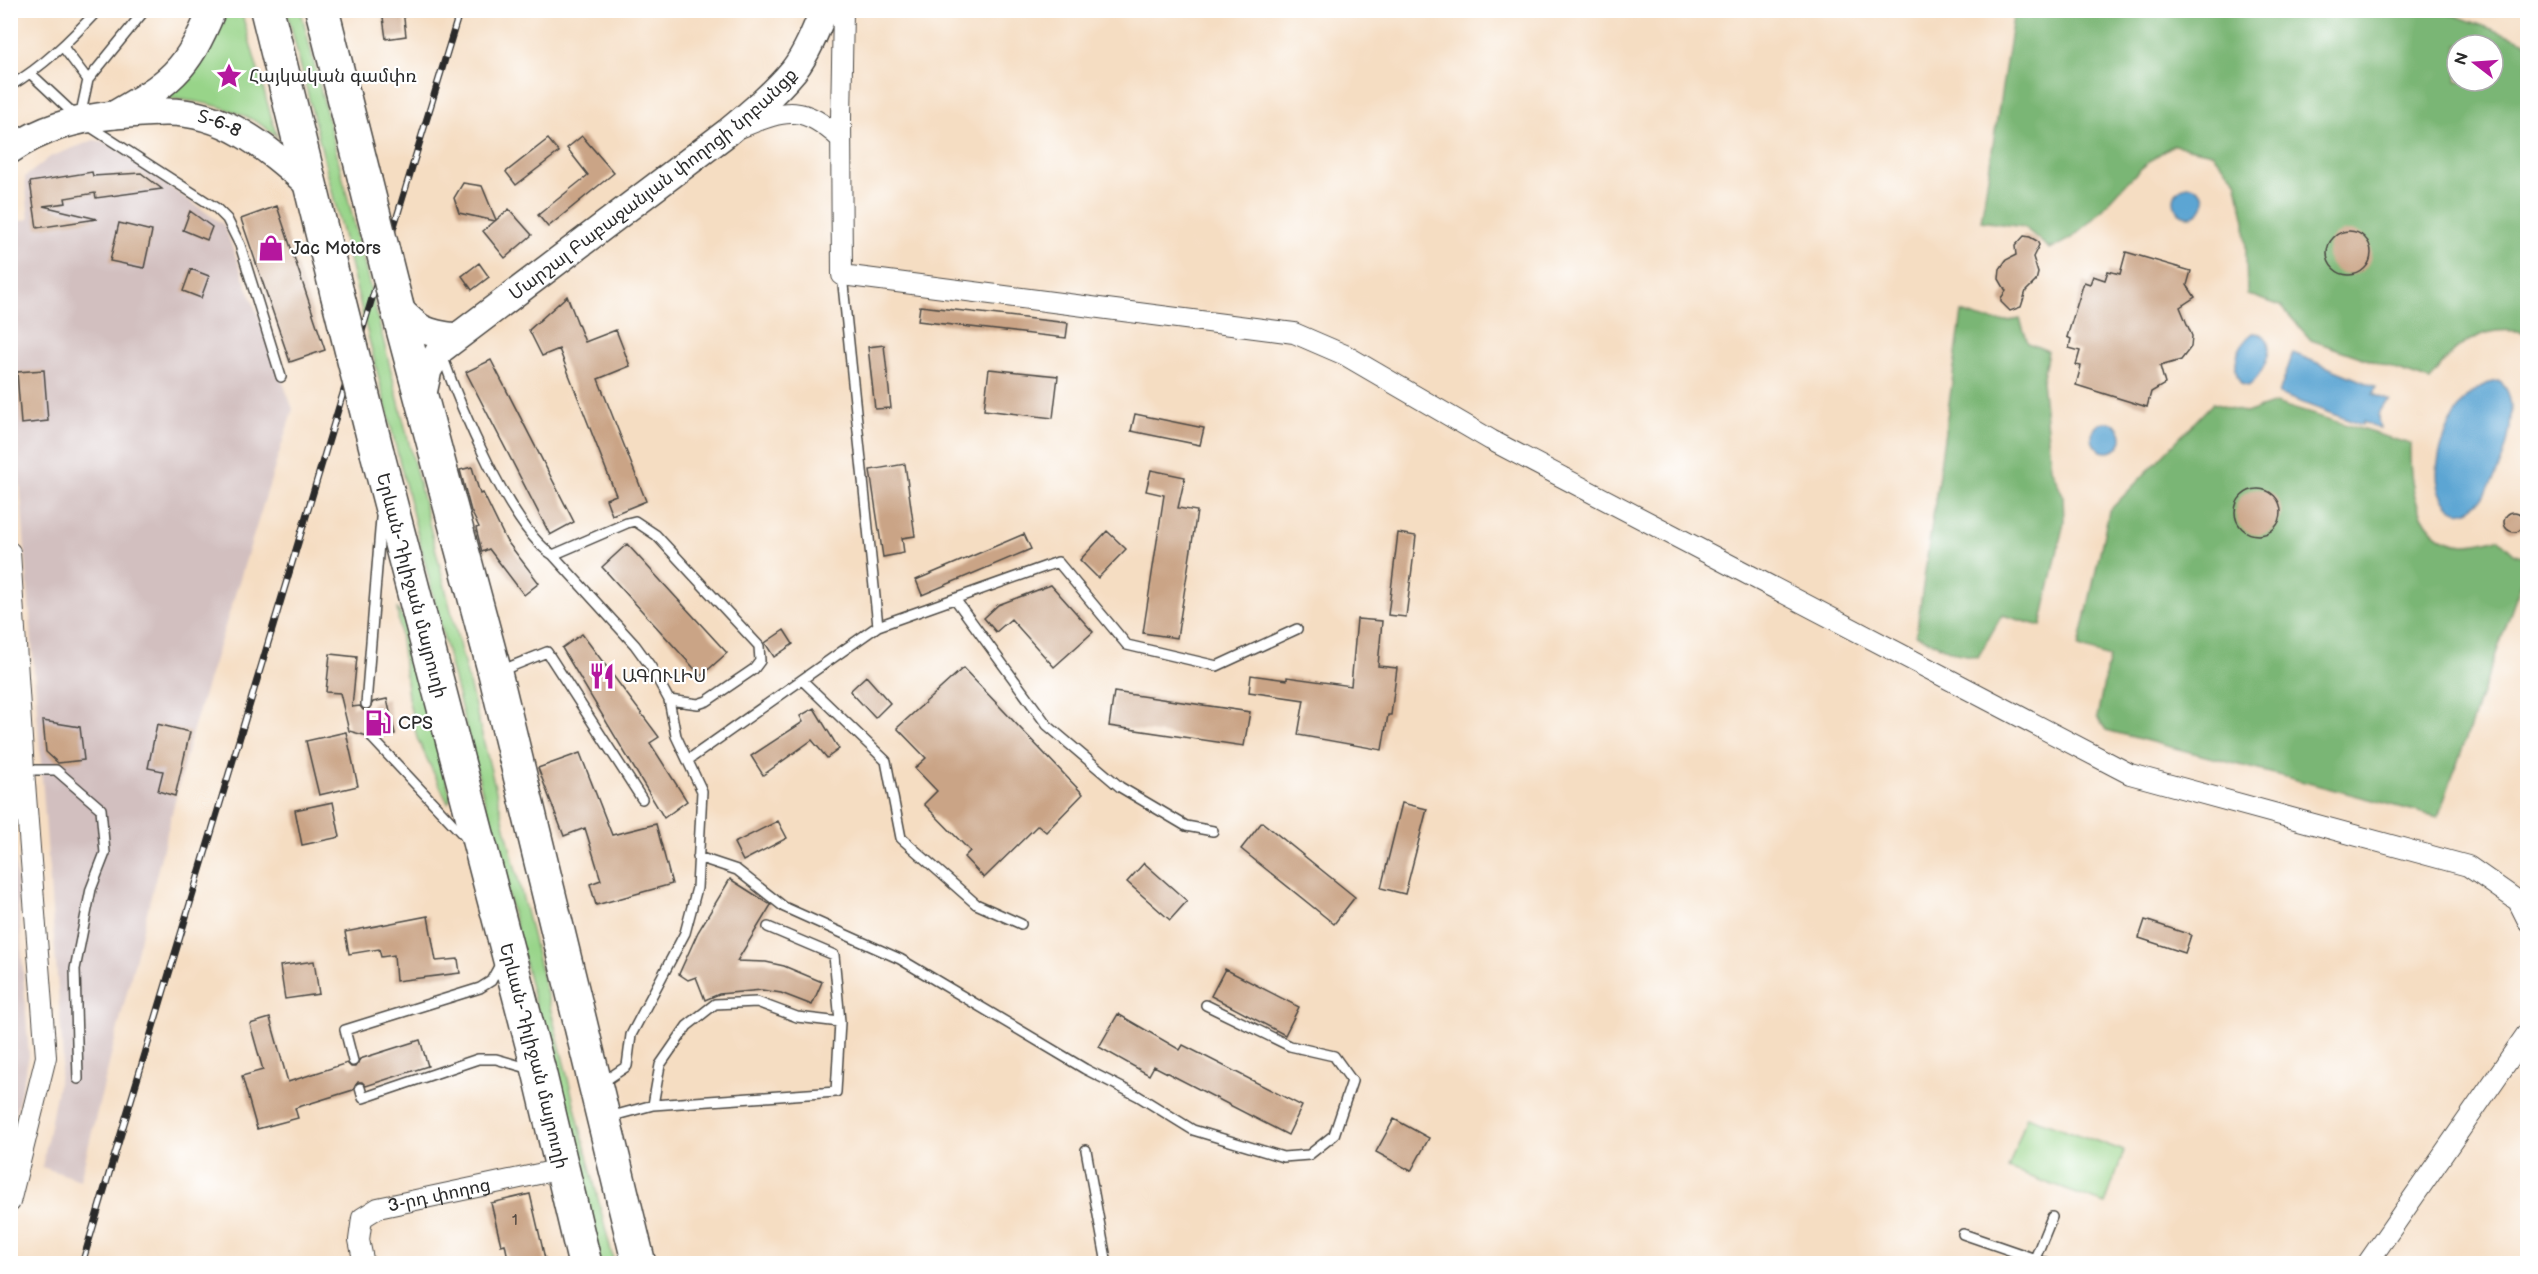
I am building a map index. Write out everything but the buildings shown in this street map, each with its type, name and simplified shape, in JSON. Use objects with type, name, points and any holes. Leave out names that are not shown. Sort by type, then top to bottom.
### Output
[{"type":"highway","name":"Երևան-Դիլիջան մայրուղի","points":[[267,10],[308,183],[539,1071],[585,1263]]},
{"type":"highway","points":[[322,10],[397,307],[495,674],[639,1263]]},
{"type":"street","name":"Տ-6-8","points":[[114,116],[159,89],[178,72],[202,35],[212,10]]},
{"type":"street","name":"Մարշալ Բաբաջանյան փողոցի նրբանցք","points":[[448,343],[729,132],[764,102],[795,69],[816,31],[824,10]]},
{"type":"street","points":[[843,10],[842,275],[1294,333],[1346,355],[1491,440],[2130,774],[2468,866],[2518,901],[2528,921]]},
{"type":"street","name":"Տ-6-8","points":[[10,150],[48,130],[79,119],[167,112],[206,117],[231,126],[266,147],[308,183]]},
{"type":"street","points":[[729,132],[762,118],[786,112],[807,114],[821,121],[841,139]]},
{"type":"street","points":[[397,307],[419,328],[448,343],[428,370],[422,398]]},
{"type":"street","points":[[10,552],[46,1057],[10,1202]]},
{"type":"street","points":[[2367,1263],[2528,1032]]},
{"type":"street","name":"3-րդ փողոց","points":[[364,1263],[359,1240],[362,1218],[378,1208],[562,1169]]},
{"type":"lane","points":[[10,87],[31,74],[63,47],[98,10]]},
{"type":"lane","points":[[79,119],[88,80],[145,10]]},
{"type":"lane","points":[[63,47],[88,80]]},
{"type":"lane","points":[[31,74],[79,119],[216,208],[227,219],[240,245],[281,377]]},
{"type":"lane","points":[[842,275],[878,626]]},
{"type":"lane","points":[[448,343],[451,382],[480,447],[524,526],[542,548],[554,555],[635,645],[651,667],[669,700],[676,736],[702,791],[697,888],[685,933],[631,1035],[627,1066],[596,1087]]},
{"type":"lane","points":[[366,704],[380,464]]},
{"type":"lane","points":[[554,555],[635,521],[656,535],[759,646],[760,661],[754,669],[707,702],[698,704],[669,700]]},
{"type":"lane","points":[[688,760],[878,626],[1058,562],[1127,645],[1216,666],[1297,629]]},
{"type":"lane","points":[[955,599],[1047,725],[1120,788],[1186,826],[1213,831]]},
{"type":"lane","points":[[495,674],[547,652],[642,799]]},
{"type":"lane","points":[[802,680],[886,761],[901,838],[976,904],[1021,924]]},
{"type":"lane","points":[[373,739],[481,855]]},
{"type":"lane","points":[[24,770],[56,770],[101,808],[105,853],[91,889],[75,969],[78,1079]]},
{"type":"lane","points":[[698,857],[737,870],[784,906],[900,958],[1085,1069],[1138,1096],[1193,1130],[1283,1157],[1309,1155],[1334,1135],[1352,1081],[1334,1056],[1290,1046],[1206,1005]]},
{"type":"lane","points":[[603,1118],[653,1106],[836,1092],[840,1022],[834,955],[768,927]]},
{"type":"lane","points":[[353,1061],[345,1030],[480,988],[491,981],[507,950]]},
{"type":"lane","points":[[653,1106],[660,1065],[687,1026],[715,1004],[757,1002],[797,1017],[840,1022]]},
{"type":"lane","points":[[360,1088],[363,1098],[478,1059],[496,1059],[539,1071]]},
{"type":"lane","points":[[1086,1150],[1107,1263]]},
{"type":"lane","points":[[2035,1261],[2052,1217]]},
{"type":"lane","points":[[1964,1233],[2035,1261],[2050,1263]]},
{"type":"shaded area","points":[[94,140],[106,142],[224,225],[293,409],[193,729],[80,1180],[42,1167],[63,1058],[11,362],[10,223],[29,219],[25,177],[50,157]]},
{"type":"shaded area","points":[[11,800],[29,1056],[10,1135]]},
{"type":"green space","points":[[227,11],[241,11],[277,137],[265,127],[239,113],[210,104],[165,98],[204,60],[216,39]]},
{"type":"green space","points":[[287,11],[301,11],[614,1263],[600,1263]]},
{"type":"green space","points":[[2014,11],[2443,11],[2503,33],[2445,33],[2445,93],[2505,93],[2505,34],[2527,42],[2527,333],[2497,331],[2483,334],[2459,347],[2430,381],[2311,340],[2281,306],[2247,294],[2245,221],[2236,180],[2212,153],[2174,145],[2145,165],[2075,235],[2050,249],[2024,227],[1981,221]]},
{"type":"green space","points":[[1962,312],[1991,320],[2020,319],[2028,343],[2048,351],[2042,381],[2051,468],[2063,495],[2064,522],[2041,626],[2002,615],[1978,657],[1956,653],[1916,635]]},
{"type":"green space","points":[[2213,403],[2246,413],[2275,403],[2410,444],[2414,492],[2426,522],[2436,533],[2449,541],[2465,544],[2498,538],[2515,554],[2527,558],[2527,567],[2438,817],[2106,730],[2097,717],[2109,657],[2079,647],[2109,511]]},
{"type":"green space","points":[[397,608],[404,620],[451,798],[448,803],[417,738],[408,697]]},
{"type":"green space","points":[[2027,1116],[2124,1151],[2105,1204],[2008,1169]]},
{"type":"water","points":[[2189,186],[2195,187],[2203,195],[2203,207],[2195,215],[2189,216],[2183,215],[2175,207],[2174,201],[2175,195],[2183,187]]},
{"type":"water","points":[[2253,333],[2262,335],[2269,347],[2265,365],[2248,386],[2241,384],[2236,363],[2243,343]]},
{"type":"water","points":[[2293,353],[2376,387],[2373,394],[2390,401],[2379,412],[2380,428],[2363,422],[2362,425],[2279,394]]},
{"type":"water","points":[[2498,381],[2508,395],[2511,417],[2507,444],[2498,471],[2485,494],[2471,508],[2456,511],[2442,496],[2438,485],[2437,473],[2442,445],[2453,418],[2466,398],[2481,386]]},
{"type":"water","points":[[2107,422],[2113,423],[2121,431],[2121,443],[2113,451],[2107,452],[2101,451],[2093,443],[2092,437],[2093,431],[2101,423]]},
{"type":"railway","points":[[82,1264],[460,10]]},
{"type":"place","name":"Հայկական գամփռ","points":[[229,76]]},
{"type":"place","name":"Jac Motors","points":[[271,248]]},
{"type":"place","name":"ԱԳՈՒԼԻՍ","points":[[602,676]]},
{"type":"place","name":"CPS","points":[[378,723]]}]
